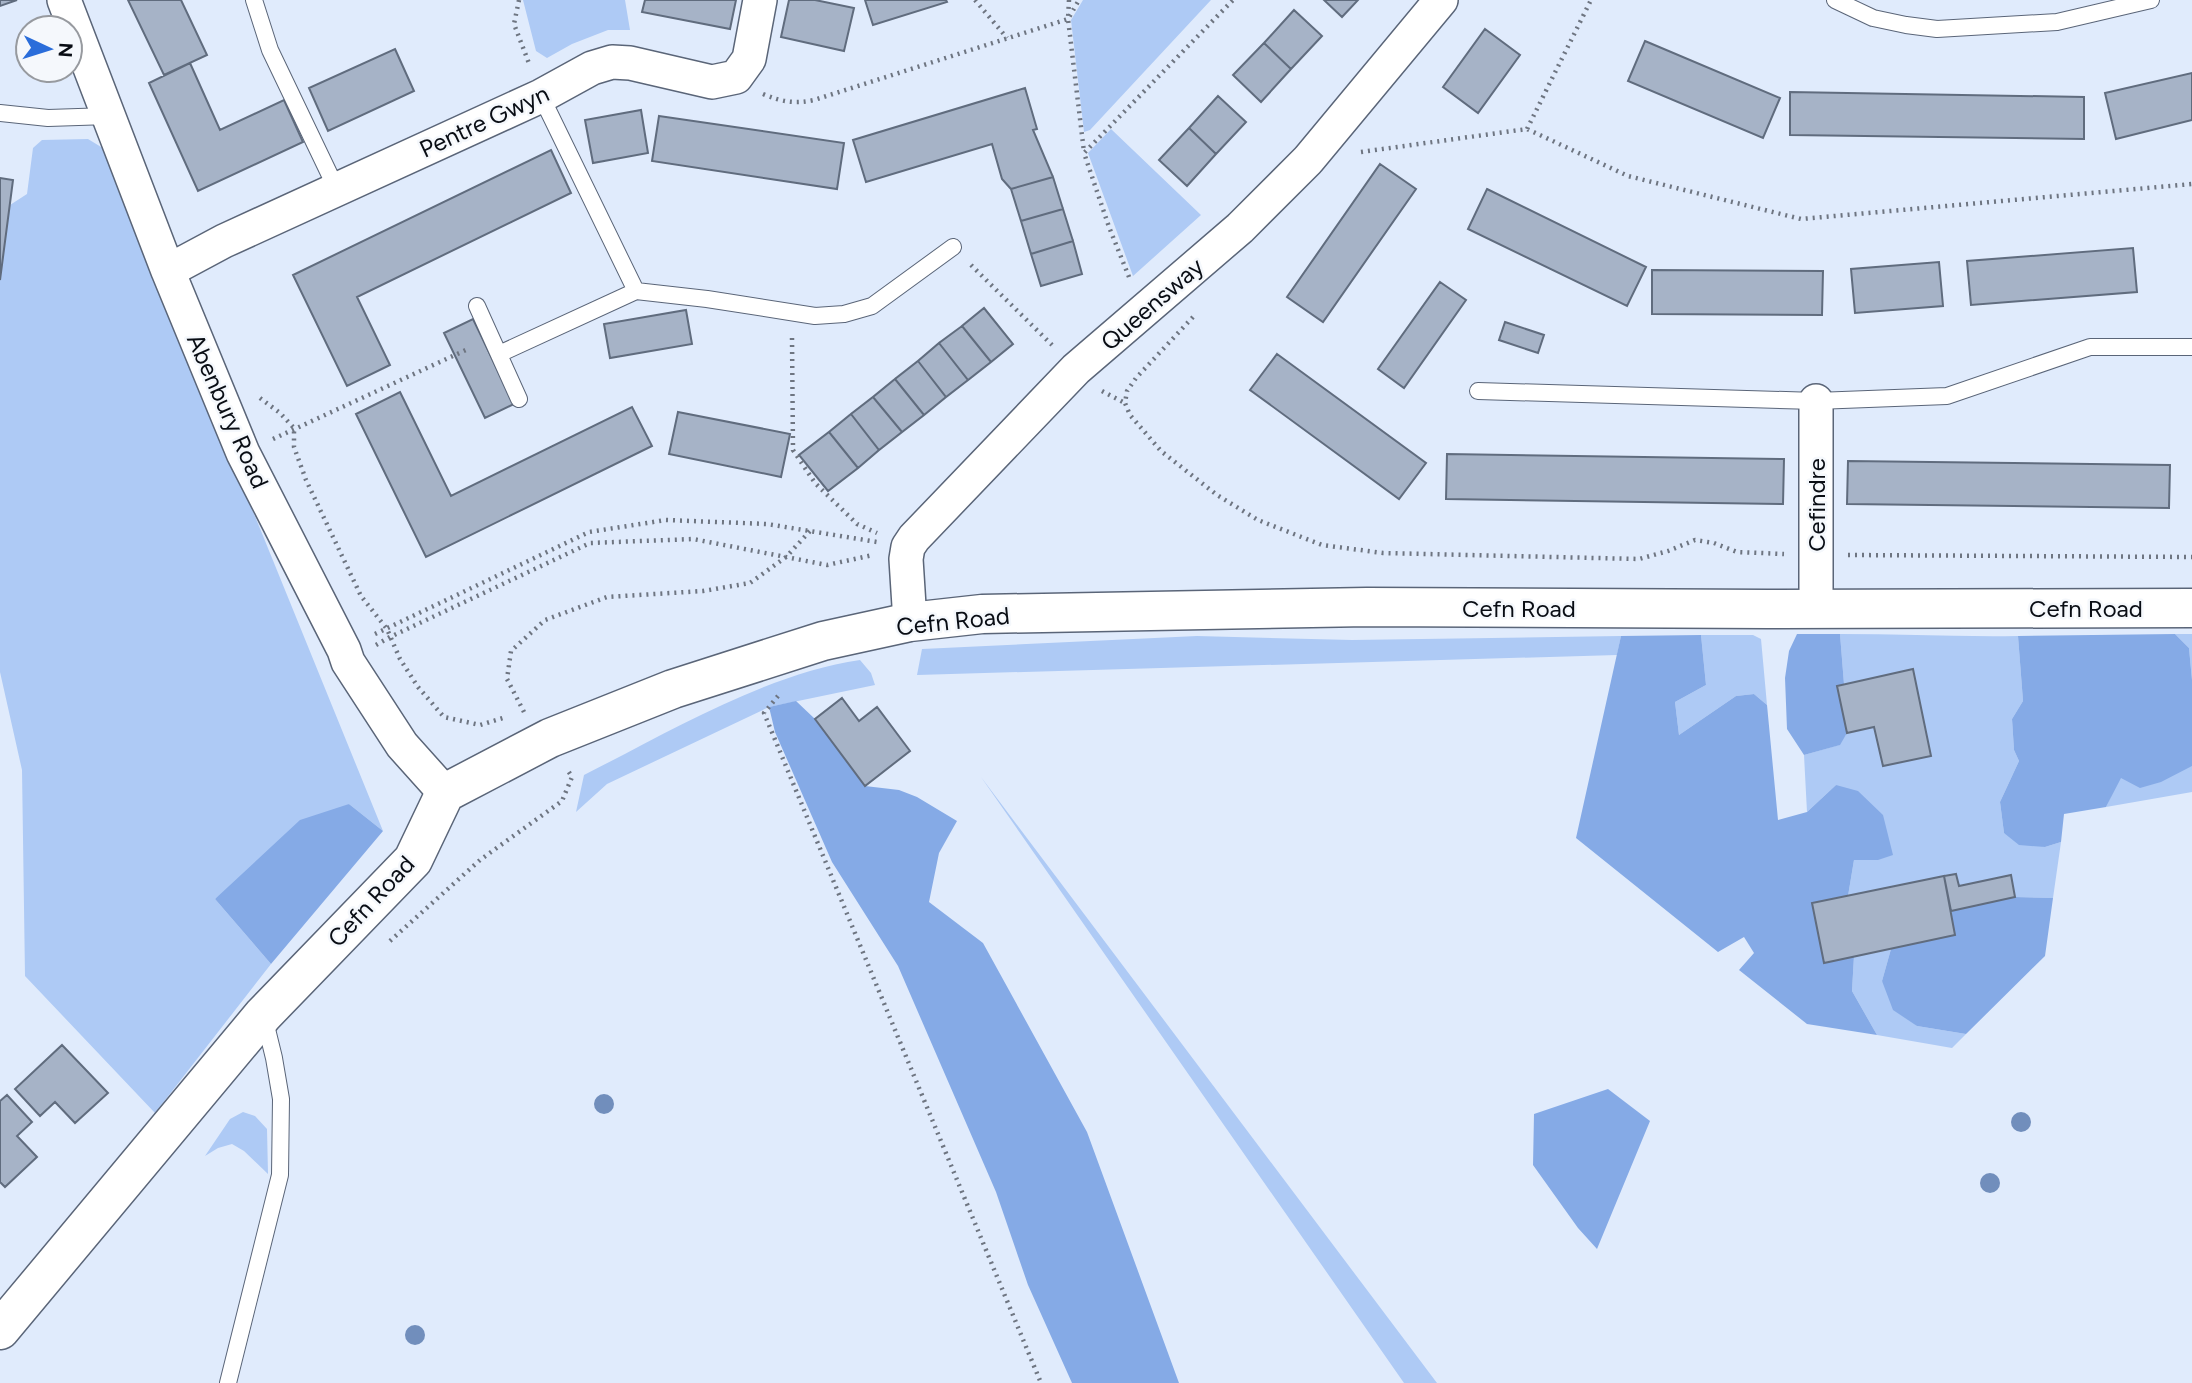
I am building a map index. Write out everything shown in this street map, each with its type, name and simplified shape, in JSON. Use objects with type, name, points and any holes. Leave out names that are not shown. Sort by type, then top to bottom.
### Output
[{"type":"street","name":"Abenbury Road","points":[[64,0],[168,271],[243,453],[346,656],[402,745],[445,793]]},
{"type":"street","points":[[736,77],[749,59],[760,0]]},
{"type":"street","name":"Queensway","points":[[908,547],[1076,369],[1240,228],[1308,160],[1440,0]]},
{"type":"street","name":"Pentre Gwyn","points":[[168,271],[224,242],[541,96],[592,68],[612,62],[630,63],[712,82],[736,77]]},
{"type":"street","name":"Cefindre","points":[[1816,401],[1816,609]]},
{"type":"street","points":[[908,547],[906,559],[910,622]]},
{"type":"street","name":"Cefn Road","points":[[0,1330],[264,1014],[413,860],[445,793],[537,725],[673,689],[823,641],[910,622],[982,614],[1353,607],[2192,608]]},
{"type":"lane","points":[[254,0],[270,50],[337,190]]},
{"type":"lane","points":[[1835,0],[1873,18],[1937,29],[2057,22],[2151,0]]},
{"type":"lane","points":[[541,96],[636,290]]},
{"type":"lane","points":[[0,113],[48,118],[109,116]]},
{"type":"lane","points":[[499,354],[636,290],[814,316],[844,314],[873,306],[953,247]]},
{"type":"lane","points":[[477,306],[519,399]]},
{"type":"lane","points":[[1478,391],[1816,401],[1947,396],[2090,347],[2192,347]]},
{"type":"lane","points":[[228,1383],[280,1175],[281,1099],[264,1014]]},
{"type":"path","points":[[519,0],[514,24],[541,96]]},
{"type":"path","points":[[975,0],[1007,38]]},
{"type":"path","points":[[1069,0],[1068,19],[1084,153],[1109,227],[1143,313]]},
{"type":"path","points":[[736,77],[764,95],[782,102],[797,103],[1068,19],[1079,0]]},
{"type":"path","points":[[1084,153],[1233,0]]},
{"type":"path","points":[[1527,130],[1591,0]]},
{"type":"path","points":[[1308,160],[1527,130],[1628,176],[1801,219],[2192,184]]},
{"type":"path","points":[[953,247],[1076,369]]},
{"type":"path","points":[[1200,310],[1127,391],[1125,403],[1130,415],[1161,451],[1217,495],[1258,520],[1322,545],[1383,553],[1639,559],[1695,540],[1714,543],[1737,552],[1816,555],[2192,557]]},
{"type":"path","points":[[791,312],[793,450],[815,483],[857,524],[908,547]]},
{"type":"path","points":[[243,453],[491,338]]},
{"type":"path","points":[[256,388],[262,401],[280,413],[294,428],[294,447],[306,480],[361,596],[387,629],[400,659],[418,687],[444,717],[480,725],[537,725]]},
{"type":"path","points":[[346,656],[387,629],[589,532],[666,520],[767,524],[908,547]]},
{"type":"path","points":[[381,950],[480,860],[562,801],[572,777],[507,679],[511,651],[545,620],[607,597],[703,591],[750,583],[786,557],[810,531]]},
{"type":"path","points":[[346,656],[590,543],[693,539],[827,565],[908,547]]},
{"type":"path","points":[[784,688],[764,713],[1041,1383]]},
{"type":"shaded area","points":[[523,0],[625,0],[630,30],[608,30],[572,44],[547,58],[536,51]]},
{"type":"shaded area","points":[[1083,0],[1211,0],[1090,130],[1084,132],[1071,20]]},
{"type":"shaded area","points":[[1111,129],[1201,215],[1133,276],[1088,153]]},
{"type":"shaded area","points":[[88,139],[106,150],[383,831],[349,804],[215,899],[271,964],[155,1113],[25,976],[22,770],[0,672],[0,280],[10,205],[27,194],[33,148],[42,140]]},
{"type":"shaded area","points":[[1797,634],[1840,634],[1844,684],[1837,686],[1847,733],[1840,745],[1804,755],[1787,729],[1785,678],[1789,651]]},
{"type":"shaded area","points":[[1840,634],[2018,636],[2023,701],[2012,719],[2014,750],[2019,761],[2000,802],[2004,833],[2045,847],[2061,842],[2053,898],[2015,897],[2011,875],[1959,886],[1956,874],[1848,896],[1854,860],[1878,860],[1836,785],[1807,812],[1804,755],[1839,745],[1847,733],[1874,727],[1883,766],[1931,755],[1913,669],[1844,684]]},
{"type":"shaded area","points":[[2175,634],[2192,634],[2192,680],[2189,648]]},
{"type":"shaded area","points":[[2175,634],[2189,648],[2192,680],[2192,766],[2161,782],[2140,788],[2121,778],[2106,807],[2064,814],[2061,842],[2045,847],[2019,845],[2004,833],[2000,802],[2019,761],[2014,750],[2012,719],[2023,701],[2018,636]]},
{"type":"shaded area","points":[[1701,635],[1753,635],[1761,639],[1767,705],[1754,694],[1736,696],[1679,735],[1675,702],[1706,685]]},
{"type":"shaded area","points":[[1701,635],[1706,685],[1675,702],[1679,735],[1736,696],[1754,694],[1767,705],[1778,820],[1807,812],[1836,785],[1858,791],[1883,815],[1893,855],[1878,860],[1854,860],[1848,896],[1812,904],[1824,962],[1854,956],[1852,991],[1877,1035],[1807,1024],[1739,970],[1754,953],[1744,937],[1718,952],[1576,838],[1621,636]]},
{"type":"shaded area","points":[[1197,636],[1352,640],[1621,636],[1617,655],[917,675],[922,649]]},
{"type":"shaded area","points":[[860,660],[871,673],[875,685],[769,707],[607,784],[576,812],[584,775],[753,691],[824,667]]},
{"type":"shaded area","points":[[796,701],[815,719],[865,786],[899,790],[917,797],[957,821],[939,853],[929,902],[983,943],[1087,1132],[1179,1383],[1072,1383],[1028,1285],[996,1192],[898,966],[832,862],[775,732],[769,707]]},
{"type":"shaded area","points":[[2192,766],[2192,792],[2106,807],[2120,778]]},
{"type":"shaded area","points":[[981,777],[1437,1383],[1404,1383]]},
{"type":"shaded area","points":[[349,804],[383,831],[271,964],[215,899],[300,820]]},
{"type":"shaded area","points":[[2015,897],[2053,898],[2045,956],[1966,1034],[1917,1026],[1893,1010],[1882,981],[1891,949],[1955,935],[1951,911]]},
{"type":"shaded area","points":[[1891,949],[1882,981],[1917,1026],[1966,1034],[1952,1048],[1877,1035],[1852,991],[1854,956]]},
{"type":"shaded area","points":[[1608,1089],[1650,1121],[1597,1249],[1578,1228],[1533,1165],[1534,1114]]},
{"type":"shaded area","points":[[243,1112],[255,1116],[267,1129],[268,1174],[244,1151],[232,1144],[205,1156],[230,1119]]},
{"type":"building","points":[[0,0],[17,0],[0,6]]},
{"type":"building","points":[[128,0],[181,0],[207,55],[164,75]]},
{"type":"building","points":[[645,0],[736,0],[730,29],[642,12]]},
{"type":"building","points":[[789,0],[815,0],[854,8],[844,51],[781,37]]},
{"type":"building","points":[[865,0],[946,0],[947,2],[873,25]]},
{"type":"building","points":[[1324,0],[1358,0],[1342,17]]},
{"type":"building","points":[[1294,10],[1322,36],[1291,69],[1264,43]]},
{"type":"building","points":[[1485,29],[1520,55],[1478,113],[1443,87]]},
{"type":"building","points":[[1645,41],[1780,98],[1763,138],[1628,81]]},
{"type":"building","points":[[1264,43],[1291,69],[1261,102],[1233,75]]},
{"type":"building","points":[[395,49],[414,91],[328,131],[309,88]]},
{"type":"building","points":[[190,63],[220,130],[284,100],[303,142],[198,191],[149,83]]},
{"type":"building","points":[[2192,73],[2192,120],[2116,139],[2105,93]]},
{"type":"building","points":[[1025,88],[1037,129],[1033,130],[1053,177],[1011,189],[1002,179],[992,144],[866,182],[853,140]]},
{"type":"building","points":[[1790,92],[2084,97],[2084,139],[1790,135]]},
{"type":"building","points":[[1218,96],[1246,122],[1216,154],[1189,128]]},
{"type":"building","points":[[641,110],[648,153],[593,163],[585,120]]},
{"type":"building","points":[[659,116],[844,143],[837,189],[652,161]]},
{"type":"building","points":[[1189,128],[1216,154],[1187,186],[1159,160]]},
{"type":"building","points":[[551,150],[571,193],[357,297],[390,365],[347,386],[293,275]]},
{"type":"building","points":[[1380,164],[1416,189],[1323,322],[1287,297]]},
{"type":"building","points":[[1053,177],[1063,209],[1021,221],[1011,189]]},
{"type":"building","points":[[0,178],[13,180],[0,280]]},
{"type":"building","points":[[1487,189],[1646,267],[1627,306],[1468,229]]},
{"type":"building","points":[[1063,209],[1073,241],[1031,254],[1021,221]]},
{"type":"building","points":[[1073,241],[1082,274],[1041,286],[1031,254]]},
{"type":"building","points":[[2133,248],[2137,292],[1971,305],[1967,261]]},
{"type":"building","points":[[1939,262],[1943,306],[1855,313],[1851,269]]},
{"type":"building","points":[[1652,270],[1823,271],[1822,315],[1652,314]]},
{"type":"building","points":[[1440,282],[1466,300],[1404,388],[1378,369]]},
{"type":"building","points":[[984,308],[1013,344],[991,362],[962,326]]},
{"type":"building","points":[[686,310],[692,344],[610,358],[604,324]]},
{"type":"building","points":[[473,319],[514,404],[485,418],[444,333]]},
{"type":"building","points":[[1505,322],[1544,335],[1538,353],[1499,340]]},
{"type":"building","points":[[962,326],[991,362],[968,380],[939,343]]},
{"type":"building","points":[[939,343],[968,380],[946,397],[918,361]]},
{"type":"building","points":[[1277,354],[1426,463],[1399,499],[1250,390]]},
{"type":"building","points":[[918,361],[946,397],[924,415],[895,379]]},
{"type":"building","points":[[895,379],[924,415],[902,432],[873,397]]},
{"type":"building","points":[[400,392],[451,496],[632,407],[652,446],[426,557],[356,414]]},
{"type":"building","points":[[873,397],[902,432],[879,450],[851,414]]},
{"type":"building","points":[[678,412],[790,434],[781,477],[669,454]]},
{"type":"building","points":[[851,414],[879,450],[858,468],[829,432]]},
{"type":"building","points":[[829,432],[858,468],[828,491],[799,455]]},
{"type":"building","points":[[1447,454],[1784,459],[1783,504],[1446,499]]},
{"type":"building","points":[[1848,461],[2170,465],[2169,508],[1847,504]]},
{"type":"building","points":[[1913,669],[1931,756],[1883,766],[1874,727],[1847,733],[1837,686]]},
{"type":"building","points":[[842,698],[859,721],[877,707],[910,751],[865,786],[815,719]]},
{"type":"building","points":[[1956,874],[1959,886],[2011,875],[2015,897],[1951,911],[1944,876]]},
{"type":"building","points":[[1944,876],[1955,935],[1824,963],[1812,903]]},
{"type":"building","points":[[62,1045],[108,1093],[75,1123],[55,1102],[40,1116],[15,1089]]},
{"type":"building","points":[[7,1095],[32,1122],[17,1136],[37,1157],[5,1187],[0,1182],[0,1101]]}]
